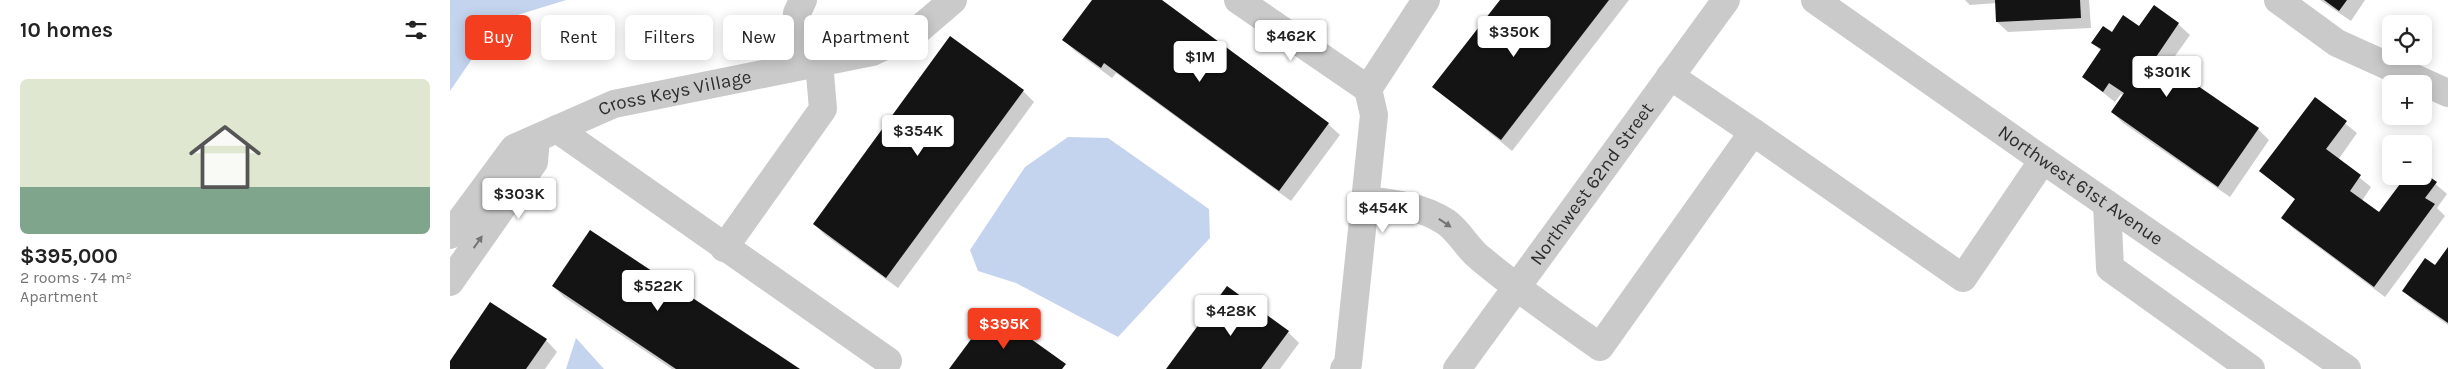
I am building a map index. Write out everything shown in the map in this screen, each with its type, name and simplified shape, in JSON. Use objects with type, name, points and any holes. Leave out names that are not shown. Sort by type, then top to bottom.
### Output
[{"type":"street","points":[[724,248],[824,109],[797,13],[803,0]]},
{"type":"street","points":[[1238,0],[1368,89],[1374,115],[1348,364],[1344,369]]},
{"type":"street","points":[[1368,89],[1426,0]]},
{"type":"street","name":"Northwest 62nd Street","points":[[1457,369],[1726,0]]},
{"type":"street","name":"Northwest 61st Avenue","points":[[1815,0],[2043,160],[2347,369]]},
{"type":"street","points":[[2278,0],[2337,43],[2448,93]]},
{"type":"street","name":"Cross Keys Village","points":[[450,235],[514,148],[614,104],[872,52],[918,30],[940,4]]},
{"type":"street","points":[[1670,76],[1963,278],[2043,160]]},
{"type":"street","points":[[1365,200],[1399,204],[1446,222],[1475,254],[1516,288],[1600,347],[1752,132]]},
{"type":"street","points":[[450,282],[534,162],[546,134],[724,248],[888,362]]},
{"type":"street","points":[[2107,204],[2110,268],[2251,369]]},
{"type":"water","points":[[450,0],[566,0],[517,15],[465,15],[465,60],[471,60],[450,91]]},
{"type":"water","points":[[1068,137],[1108,138],[1209,209],[1210,238],[1118,337],[1016,283],[978,271],[970,250],[1025,167]]},
{"type":"water","points":[[576,338],[604,369],[566,369]]},
{"type":"building","points":[[1092,0],[1162,0],[1329,123],[1279,191],[1104,63],[1101,68],[1062,40]]},
{"type":"building","points":[[1500,0],[1609,0],[1501,140],[1432,87]]},
{"type":"building","points":[[1995,0],[2080,0],[2081,18],[1996,22]]},
{"type":"building","points":[[2324,0],[2347,0],[2339,11]]},
{"type":"building","points":[[2154,5],[2179,23],[2156,57],[2259,128],[2218,187],[2111,112],[2124,93],[2109,83],[2103,92],[2082,77],[2101,49],[2091,43],[2103,26],[2112,32],[2123,15],[2139,26]]},
{"type":"building","points":[[950,36],[1024,90],[886,278],[813,224]]},
{"type":"building","points":[[2315,97],[2347,121],[2326,149],[2361,175],[2350,191],[2379,212],[2399,185],[2432,185],[2432,179],[2437,182],[2425,198],[2435,204],[2374,287],[2281,218],[2295,199],[2259,171]]},
{"type":"building","points":[[590,230],[800,369],[676,369],[552,286]]},
{"type":"building","points":[[2448,247],[2448,323],[2402,291],[2425,258],[2435,265]]},
{"type":"building","points":[[1227,286],[1289,331],[1261,369],[1166,369]]},
{"type":"building","points":[[490,302],[547,339],[526,369],[450,369],[450,361]]},
{"type":"building","points":[[992,311],[1066,364],[1062,369],[949,369]]}]
